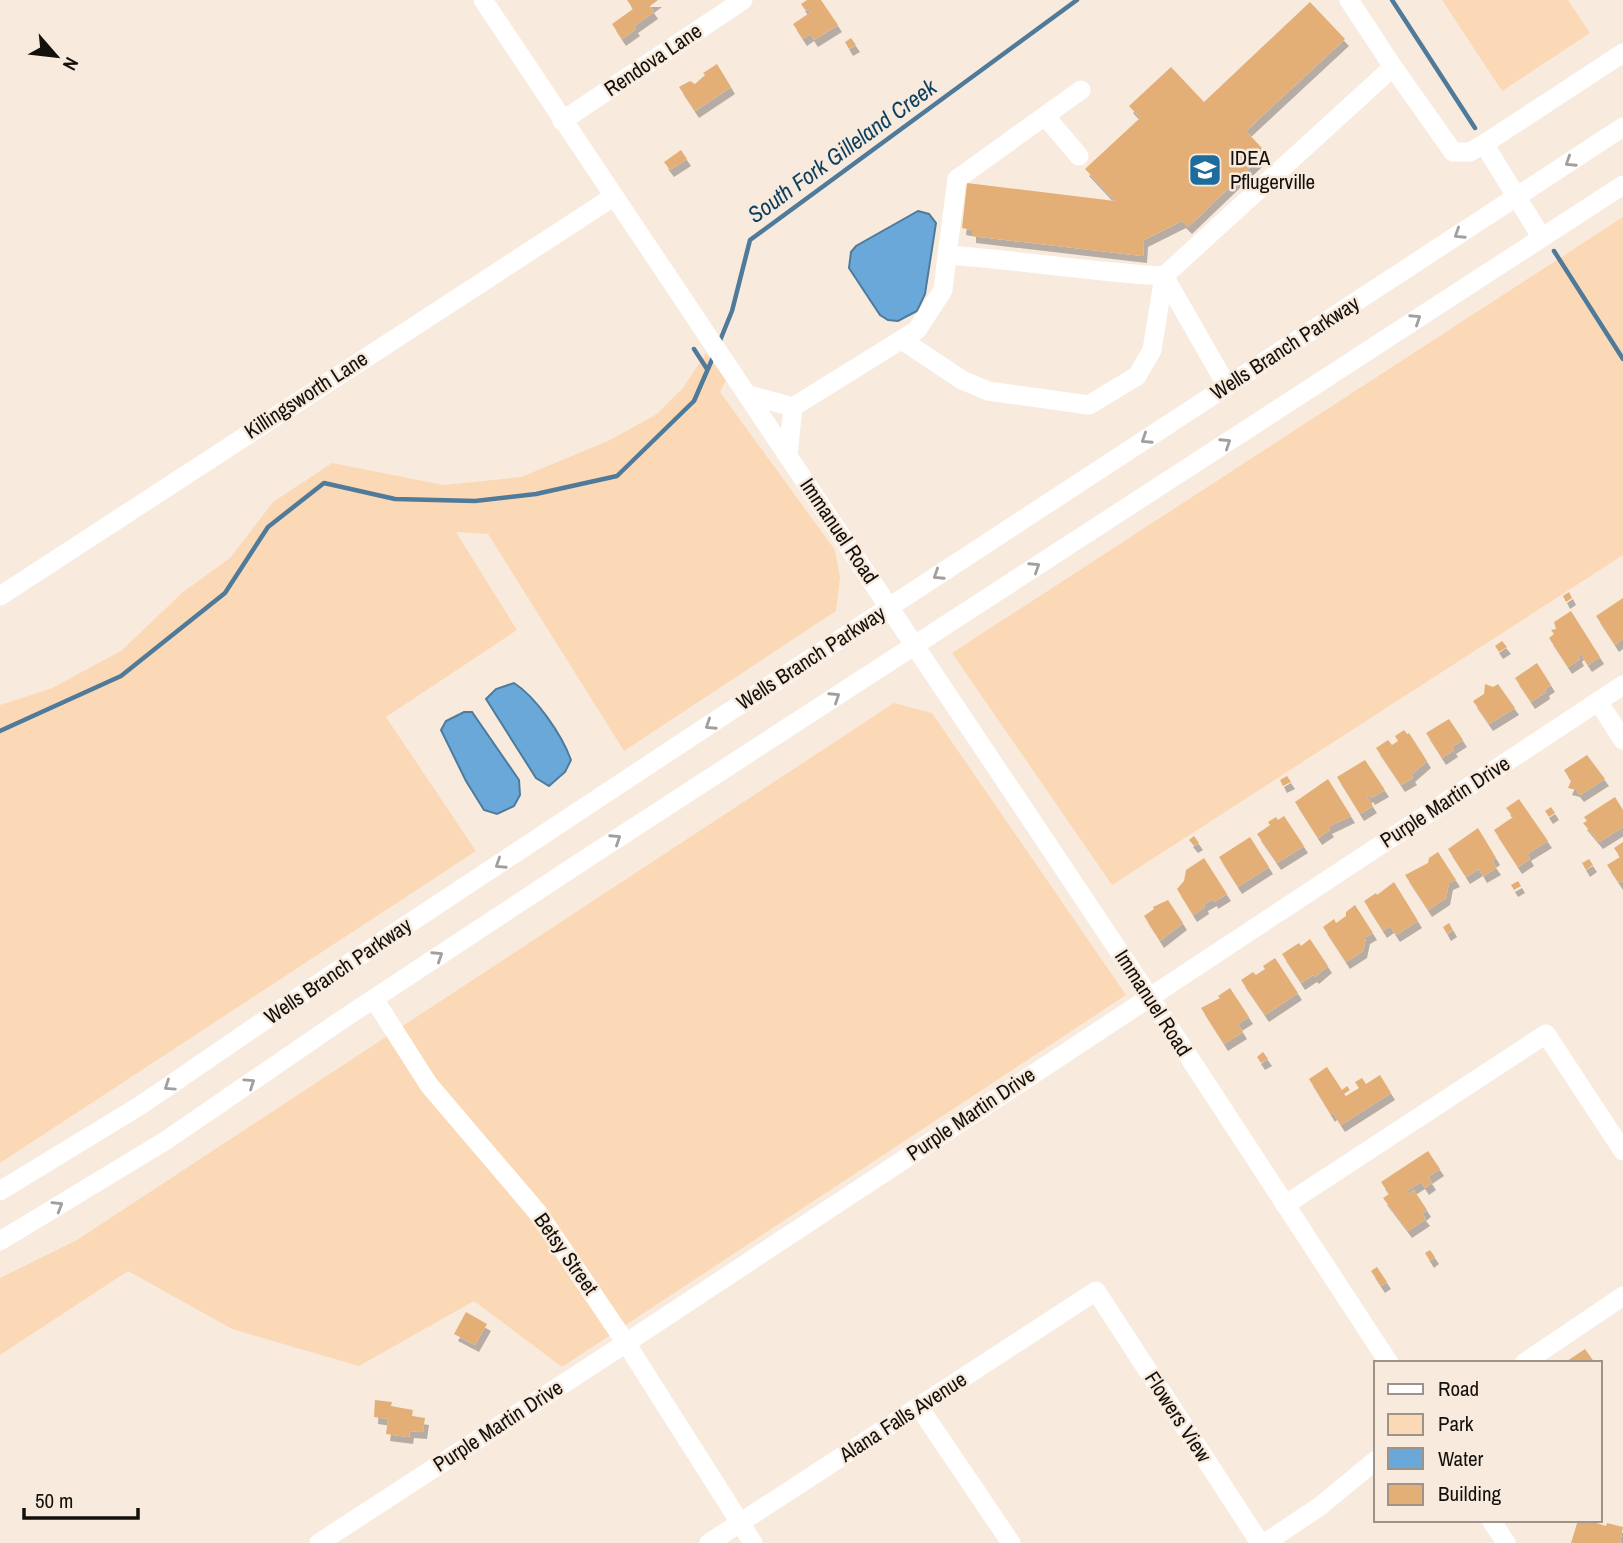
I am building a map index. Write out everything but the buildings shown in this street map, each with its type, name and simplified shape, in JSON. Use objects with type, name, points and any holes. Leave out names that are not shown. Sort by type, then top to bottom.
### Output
[{"type":"street","name":"Immanuel Road","points":[[483,0],[890,606],[1388,1361]]},
{"type":"street","name":"Rendova Lane","points":[[562,121],[743,0]]},
{"type":"street","points":[[1349,0],[1453,152],[1471,152],[1623,53]]},
{"type":"street","points":[[902,340],[962,380],[988,391],[1089,405],[1137,376],[1152,350],[1164,276],[1393,66]]},
{"type":"street","points":[[749,395],[793,407],[918,330],[943,290],[957,179],[1081,90]]},
{"type":"street","points":[[1045,116],[1079,156]]},
{"type":"street","name":"Wells Branch Parkway","points":[[0,1191],[142,1105],[331,976],[890,606],[1623,127]]},
{"type":"street","points":[[1483,144],[1542,238]]},
{"type":"street","name":"Wells Branch Parkway","points":[[0,1241],[164,1141],[374,999],[1623,185]]},
{"type":"street","name":"Killingsworth Lane","points":[[0,596],[613,197]]},
{"type":"street","points":[[947,255],[1164,276]]},
{"type":"street","points":[[1164,276],[1227,386]]},
{"type":"street","points":[[788,455],[793,407]]},
{"type":"street","name":"Purple Martin Drive","points":[[319,1543],[1623,685]]},
{"type":"street","points":[[1598,701],[1623,740]]},
{"type":"street","name":"Betsy Street","points":[[374,999],[429,1085],[538,1213],[626,1343],[753,1543]]},
{"type":"street","points":[[1285,1205],[1546,1034],[1623,1151]]},
{"type":"street","name":"Alana Falls Avenue","points":[[709,1543],[1096,1291]]},
{"type":"street","name":"Flowers View","points":[[1096,1291],[1263,1543]]},
{"type":"street","points":[[1527,1361],[1623,1296]]},
{"type":"street","points":[[919,1407],[1011,1543]]},
{"type":"street","points":[[1263,1543],[1319,1507],[1374,1462]]},
{"type":"street","points":[[1493,1522],[1506,1543]]},
{"type":"green space","points":[[1442,0],[1568,0],[1590,33],[1502,91]]},
{"type":"green space","points":[[1623,217],[1623,555],[1112,885],[952,653]]},
{"type":"green space","points":[[706,353],[726,380],[720,392],[835,550],[840,577],[836,611],[624,751],[488,534],[456,532],[517,630],[386,717],[476,851],[0,1163],[0,705],[52,688],[121,651],[183,592],[230,558],[273,502],[332,463],[444,485],[521,477],[610,440],[657,414],[683,388]]},
{"type":"green space","points":[[894,703],[932,713],[1126,995],[562,1367],[474,1301],[359,1366],[232,1329],[128,1271],[0,1355],[0,1278],[77,1240]]},
{"type":"water","points":[[918,211],[929,214],[936,223],[925,294],[917,311],[898,321],[888,320],[880,315],[849,268],[851,252],[856,246]]},
{"type":"water","points":[[514,683],[531,697],[547,717],[571,760],[565,772],[549,786],[536,778],[486,699],[496,689]]},
{"type":"water","points":[[464,712],[472,712],[519,780],[520,795],[514,806],[497,814],[484,810],[466,781],[441,730],[446,721]]},
{"type":"waterway","name":"South Fork Gilleland Creek","points":[[719,343],[732,311],[750,240],[1077,0]]},
{"type":"waterway","points":[[1392,0],[1475,128]]},
{"type":"waterway","points":[[1554,251],[1623,359]]},
{"type":"waterway","points":[[694,349],[707,369]]},
{"type":"waterway","name":"South Fork Gilleland Creek","points":[[0,731],[121,676],[225,593],[268,527],[324,483],[395,499],[475,501],[536,494],[617,476],[694,401],[714,355]]},
{"type":"place","name":"IDEA Pflugerville","points":[[1205,170]]}]
